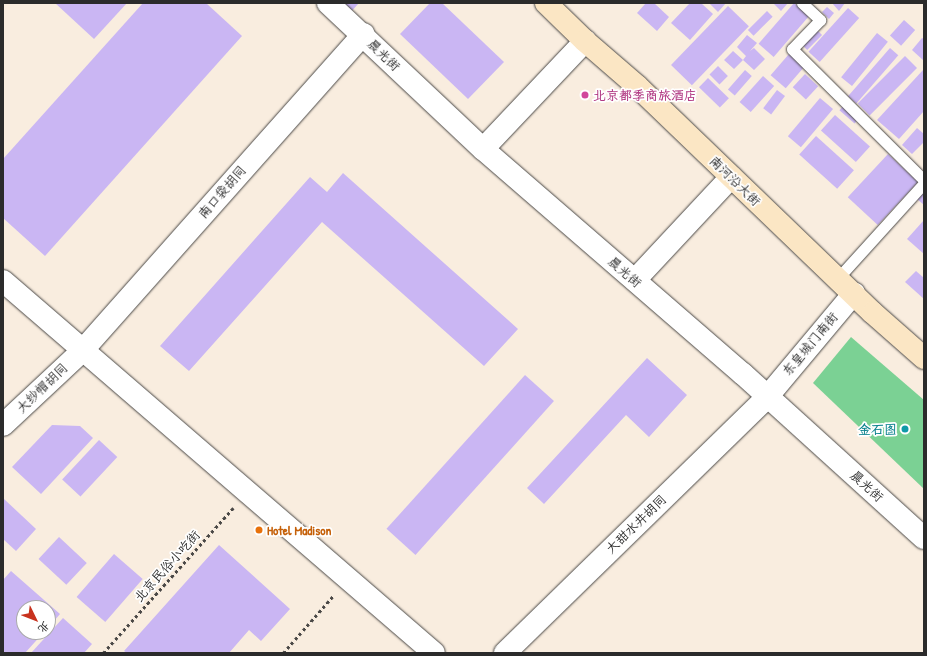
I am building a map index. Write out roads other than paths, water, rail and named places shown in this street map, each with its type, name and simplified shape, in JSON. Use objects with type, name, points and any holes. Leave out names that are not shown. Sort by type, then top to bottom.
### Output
[{"type":"main road","name":"南河沿大街","points":[[546,3],[585,41],[637,86],[731,177],[924,358]]},
{"type":"street","name":"晨光街","points":[[328,3],[363,34],[483,149],[768,396],[924,538]]},
{"type":"street","name":"南口袋胡同","points":[[82,351],[363,34]]},
{"type":"street","points":[[483,149],[585,41]]},
{"type":"street","points":[[635,280],[731,177]]},
{"type":"street","points":[[3,281],[82,351],[434,653]]},
{"type":"street","name":"东皇城门南街","points":[[768,396],[854,293]]},
{"type":"street","name":"大纱帽胡同","points":[[3,426],[82,351]]},
{"type":"street","name":"大甜水井胡同","points":[[505,653],[768,396]]},
{"type":"lane","points":[[802,3],[820,20],[792,49],[924,180]]},
{"type":"lane","points":[[838,278],[924,183]]},
{"type":"place","name":"北京都季商旅酒店","points":[[585,95]]},
{"type":"place","name":"金石图","points":[[905,429]]},
{"type":"place","name":"Hotel Madison","points":[[259,530]]}]
